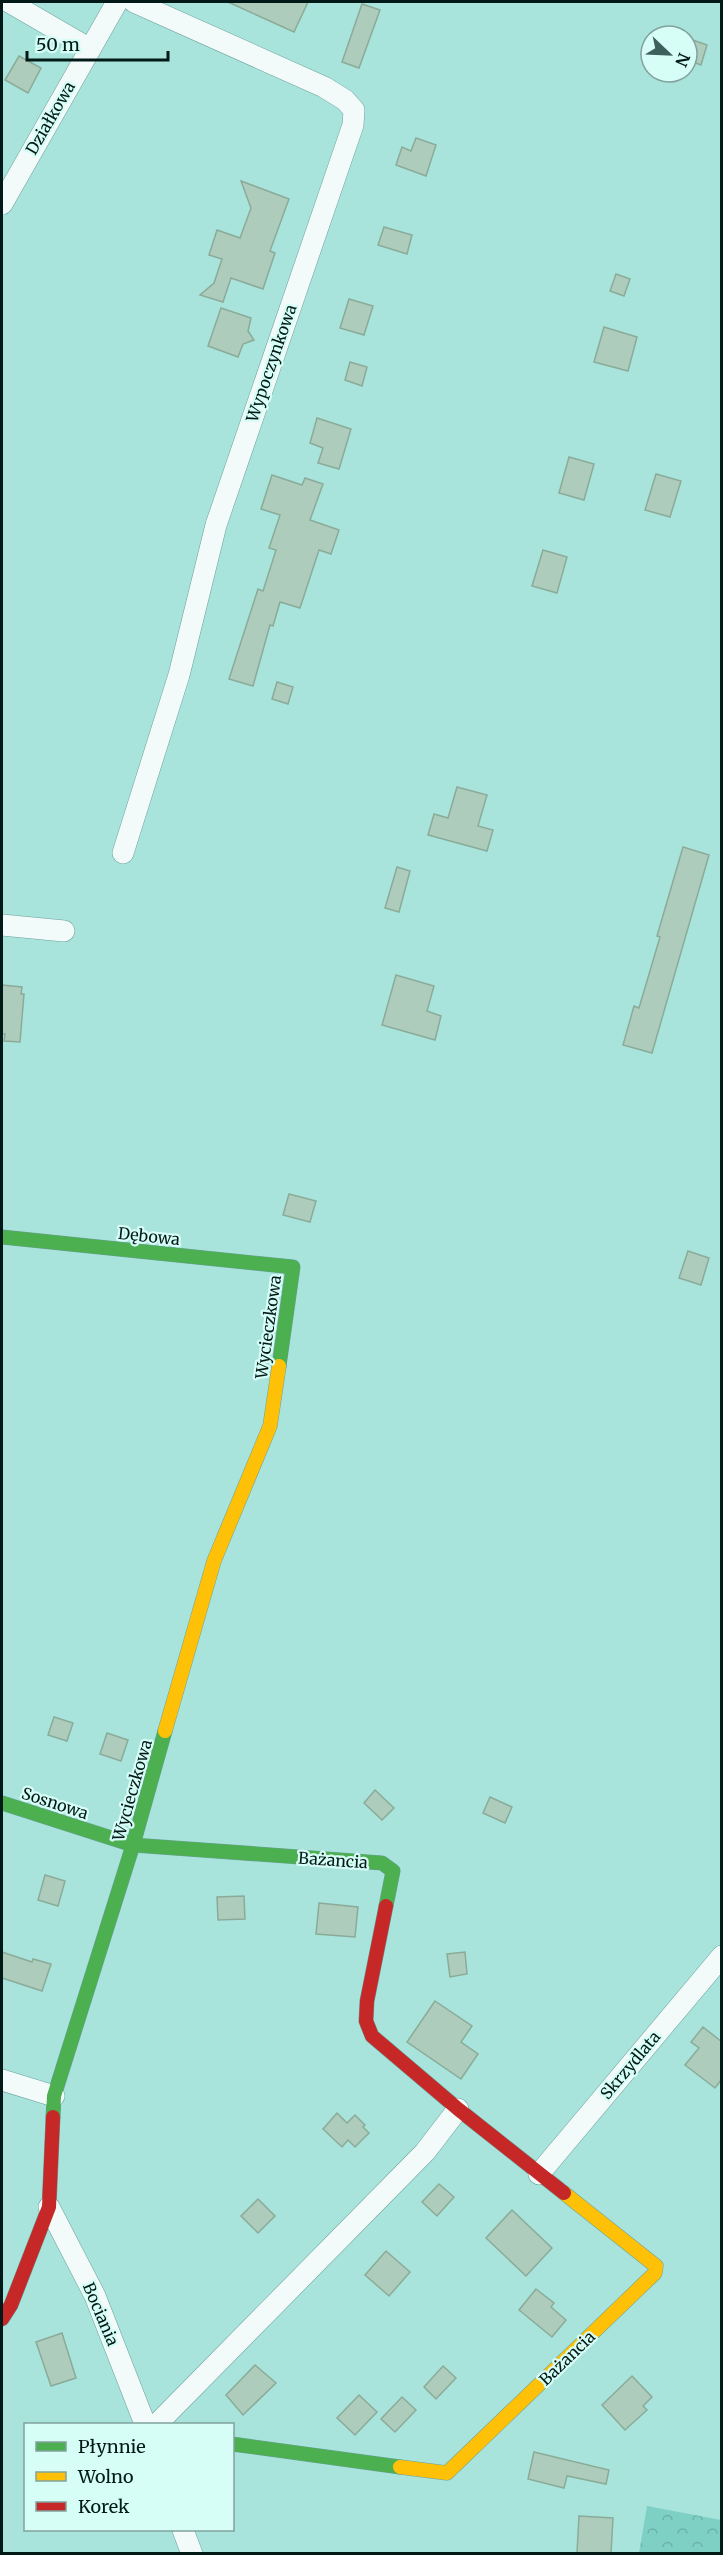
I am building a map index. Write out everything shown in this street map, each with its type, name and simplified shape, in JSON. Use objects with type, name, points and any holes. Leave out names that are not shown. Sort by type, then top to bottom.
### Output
[{"type":"street","points":[[9,2],[90,49]]},
{"type":"street","name":"Działkowa","points":[[2,204],[117,2]]},
{"type":"street","name":"Wypoczynkowa","points":[[123,853],[179,675],[216,525],[353,125],[354,110],[345,100],[324,87],[134,2]]},
{"type":"street","points":[[2,925],[64,931]]},
{"type":"street","name":"Dębowa","points":[[2,1237],[293,1267]]},
{"type":"street","name":"Wycieczkowa","points":[[2,2319],[11,2305],[49,2206],[54,2096],[133,1845],[214,1561],[270,1426],[293,1267]]},
{"type":"street","name":"Sosnowa","points":[[2,1803],[133,1845]]},
{"type":"street","name":"Bażancia","points":[[133,1845],[382,1863],[393,1871],[367,2001],[366,2021],[372,2036],[458,2109],[656,2266],[655,2273],[447,2473],[234,2444]]},
{"type":"street","name":"Skrzydlata","points":[[539,2174],[722,1956]]},
{"type":"street","points":[[2,2080],[54,2096]]},
{"type":"street","points":[[158,2423],[425,2152],[458,2109]]},
{"type":"street","name":"Bociania","points":[[49,2206],[95,2296],[146,2423]]},
{"type":"street","points":[[184,2531],[192,2553]]},
{"type":"green space","points":[[647,2506],[721,2520],[721,2553],[639,2553]]},
{"type":"building","points":[[228,2],[308,2],[294,32]]},
{"type":"building","points":[[362,4],[380,10],[359,68],[342,62]]},
{"type":"building","points":[[699,42],[707,45],[701,65],[699,64]]},
{"type":"building","points":[[19,56],[41,68],[28,93],[5,80]]},
{"type":"building","points":[[416,138],[436,145],[426,176],[396,165],[402,147],[411,151]]},
{"type":"building","points":[[241,181],[289,199],[270,251],[275,253],[263,289],[231,278],[223,302],[200,295],[214,283],[222,259],[209,255],[217,230],[240,238],[251,208]]},
{"type":"building","points":[[384,227],[412,235],[407,254],[378,245]]},
{"type":"building","points":[[616,274],[630,279],[624,296],[610,291]]},
{"type":"building","points":[[349,299],[373,306],[364,335],[340,328]]},
{"type":"building","points":[[221,308],[251,318],[248,331],[254,340],[243,344],[238,357],[208,346]]},
{"type":"building","points":[[604,327],[637,337],[628,371],[594,362]]},
{"type":"building","points":[[350,362],[367,367],[362,386],[345,380]]},
{"type":"building","points":[[317,418],[351,429],[339,469],[318,463],[323,448],[310,443]]},
{"type":"building","points":[[569,457],[594,464],[584,500],[559,493]]},
{"type":"building","points":[[656,474],[681,481],[670,517],[645,510]]},
{"type":"building","points":[[272,475],[302,485],[305,478],[323,484],[310,520],[339,530],[331,554],[319,550],[300,608],[280,602],[273,626],[270,625],[253,686],[229,679],[258,589],[263,591],[276,550],[269,548],[280,515],[261,509]]},
{"type":"building","points":[[543,550],[567,557],[557,593],[532,586]]},
{"type":"building","points":[[277,682],[293,687],[288,704],[272,699]]},
{"type":"building","points":[[457,787],[487,795],[478,826],[493,830],[487,851],[428,835],[434,814],[448,818]]},
{"type":"building","points":[[683,847],[709,855],[652,1053],[623,1045],[634,1006],[639,1008]]},
{"type":"building","points":[[397,867],[410,871],[399,912],[385,908]]},
{"type":"building","points":[[396,975],[434,986],[427,1011],[441,1016],[435,1040],[382,1025]]},
{"type":"building","points":[[2,985],[22,987],[21,994],[24,994],[20,1042],[4,1041]]},
{"type":"building","points":[[289,1194],[316,1201],[310,1222],[283,1215]]},
{"type":"building","points":[[688,1251],[709,1258],[701,1285],[679,1278]]},
{"type":"building","points":[[54,1717],[73,1723],[67,1741],[48,1735]]},
{"type":"building","points":[[107,1733],[128,1740],[121,1761],[100,1754]]},
{"type":"building","points":[[375,1790],[394,1808],[382,1820],[364,1803]]},
{"type":"building","points":[[490,1797],[512,1807],[505,1823],[483,1813]]},
{"type":"building","points":[[45,1875],[65,1881],[58,1906],[38,1900]]},
{"type":"building","points":[[244,1896],[245,1919],[218,1920],[217,1897]]},
{"type":"building","points":[[319,1903],[358,1907],[355,1937],[316,1934]]},
{"type":"building","points":[[2,1952],[32,1962],[33,1959],[51,1964],[42,1991],[2,1978]]},
{"type":"building","points":[[465,1952],[467,1974],[450,1977],[447,1954]]},
{"type":"building","points":[[435,2001],[472,2026],[461,2042],[478,2054],[461,2079],[407,2042]]},
{"type":"building","points":[[703,2027],[722,2042],[722,2079],[715,2088],[685,2065],[699,2048],[691,2042]]},
{"type":"building","points":[[337,2113],[347,2123],[355,2115],[365,2125],[363,2127],[369,2133],[355,2147],[348,2140],[342,2147],[323,2129]]},
{"type":"building","points":[[439,2184],[454,2197],[437,2216],[422,2202]]},
{"type":"building","points":[[258,2199],[275,2216],[258,2233],[241,2216]]},
{"type":"building","points":[[512,2210],[552,2248],[526,2276],[486,2238]]},
{"type":"building","points":[[386,2251],[410,2272],[389,2296],[365,2275]]},
{"type":"building","points":[[536,2289],[554,2303],[551,2307],[566,2320],[552,2337],[519,2310]]},
{"type":"building","points":[[62,2333],[76,2378],[51,2386],[36,2342]]},
{"type":"building","points":[[255,2365],[276,2383],[243,2415],[226,2395]]},
{"type":"building","points":[[443,2366],[456,2378],[436,2399],[424,2387]]},
{"type":"building","points":[[632,2376],[652,2397],[643,2406],[647,2410],[625,2430],[602,2405]]},
{"type":"building","points":[[359,2395],[377,2412],[355,2435],[337,2418]]},
{"type":"building","points":[[402,2397],[416,2410],[395,2432],[381,2419]]},
{"type":"building","points":[[534,2452],[609,2470],[606,2484],[567,2476],[564,2488],[528,2479]]},
{"type":"building","points":[[579,2516],[613,2518],[611,2553],[577,2553]]},
{"type":"traffic: fast","points":[[2,1237],[293,1267],[279,1366]]},
{"type":"traffic: fast","points":[[53,2117],[54,2096],[133,1845],[165,1731]]},
{"type":"traffic: fast","points":[[2,1803],[133,1845],[382,1863],[393,1871],[386,1906]]},
{"type":"traffic: fast","points":[[234,2444],[400,2467]]},
{"type":"traffic: slow","points":[[165,1731],[214,1561],[270,1426],[279,1366]]},
{"type":"traffic: slow","points":[[400,2467],[447,2473],[655,2273],[656,2266],[564,2193]]},
{"type":"traffic: jam","points":[[386,1906],[367,2001],[366,2021],[372,2036],[458,2109],[564,2193]]},
{"type":"traffic: jam","points":[[2,2319],[11,2305],[49,2207],[53,2117]]}]
